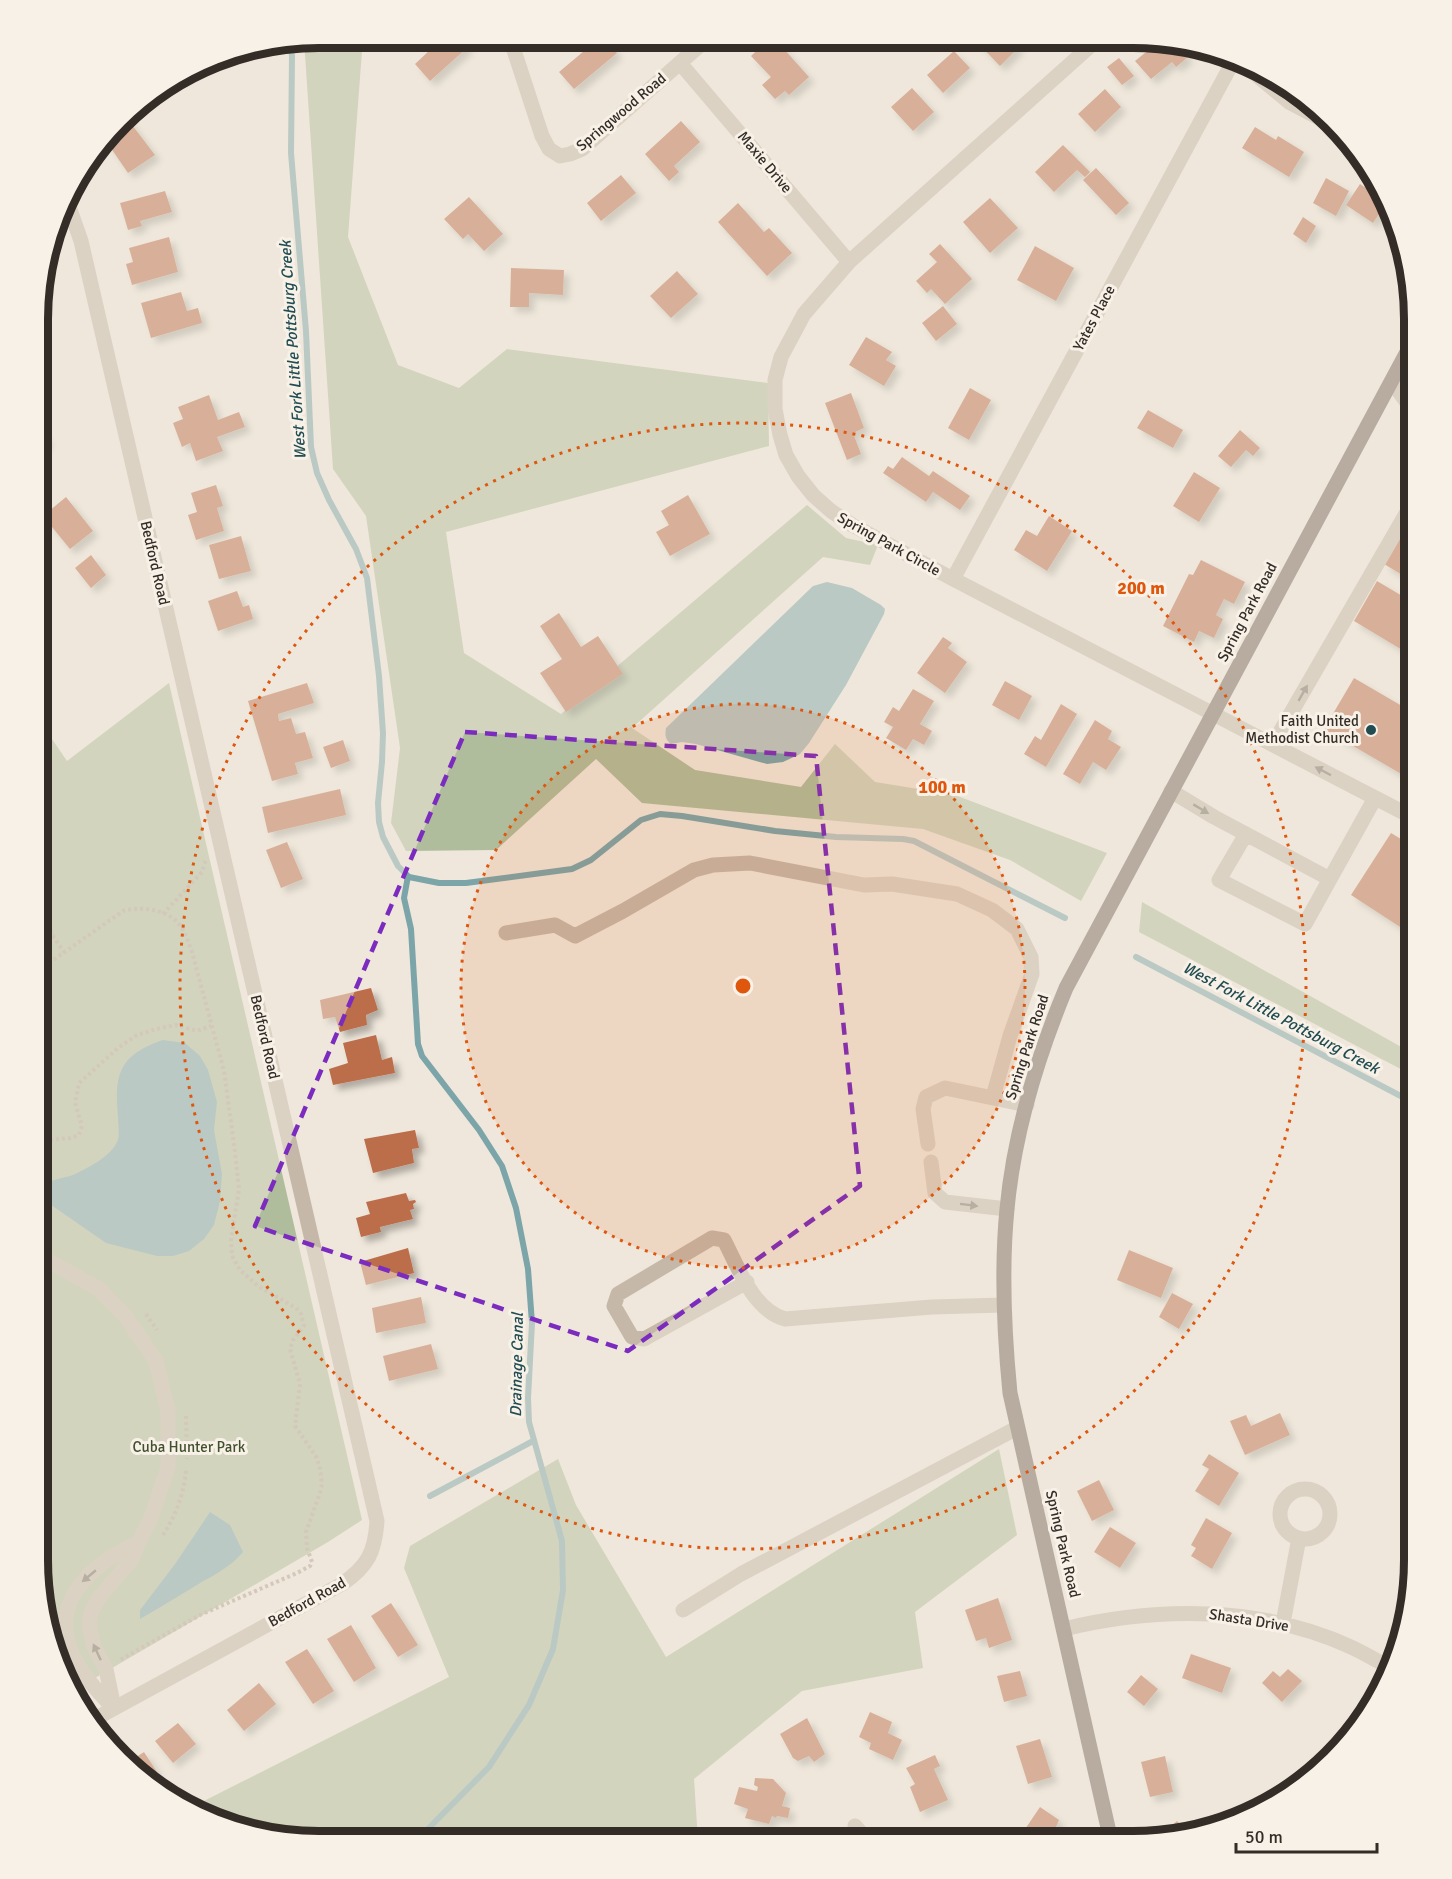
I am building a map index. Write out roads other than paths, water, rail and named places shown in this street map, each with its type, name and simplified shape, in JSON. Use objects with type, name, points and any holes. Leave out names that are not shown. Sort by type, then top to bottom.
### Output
[{"type":"main road","name":"Spring Park Road","points":[[1110,1831],[1017,1428],[1009,1382],[1004,1305],[1007,1209],[1015,1155],[1050,1026],[1066,988],[1404,359]]},
{"type":"street","name":"Springwood Road","points":[[513,48],[542,136],[549,149],[560,156],[582,149],[697,48]]},
{"type":"street","name":"Spring Park Circle","points":[[1087,48],[849,262],[804,314],[781,357],[775,380],[775,409],[786,454],[798,476],[813,495],[852,525],[1404,813]]},
{"type":"street","name":"Maxie Drive","points":[[680,63],[849,262]]},
{"type":"street","name":"Yates Place","points":[[953,579],[1231,67]]},
{"type":"street","points":[[1266,83],[1289,102],[1309,112]]},
{"type":"street","name":"Bedford Road","points":[[71,210],[81,241],[377,1521],[376,1540],[370,1557],[360,1572],[99,1717]]},
{"type":"street","points":[[1392,382],[1404,398]]},
{"type":"street","points":[[1273,744],[1404,517]]},
{"type":"street","points":[[1171,790],[1330,879]]},
{"type":"street","points":[[1246,834],[1219,880],[1305,924],[1375,798]]},
{"type":"street","points":[[506,933],[555,925],[575,936],[694,870],[713,865],[750,863],[864,885],[892,884],[957,894],[992,910],[1017,929],[1031,957],[1032,974],[1010,1036],[993,1097]]},
{"type":"street","points":[[928,1144],[923,1109],[926,1097],[945,1088],[1027,1105]]},
{"type":"street","points":[[931,1162],[935,1193],[945,1202],[1007,1209]]},
{"type":"street","points":[[747,1282],[644,1339],[632,1337],[614,1306],[618,1294],[712,1238],[724,1240],[761,1304],[773,1316],[785,1319],[932,1307],[1004,1305]]},
{"type":"street","points":[[48,1261],[99,1290],[126,1317],[156,1362],[168,1411],[168,1467],[151,1518],[132,1559],[91,1611],[89,1626],[94,1647],[106,1669],[114,1708]]},
{"type":"street","points":[[683,1610],[741,1574],[1017,1428]]},
{"type":"street","points":[[1283,1623],[1299,1538]]},
{"type":"street","points":[[114,1708],[88,1680],[73,1655],[64,1625],[70,1599],[83,1580],[119,1552],[138,1543]]},
{"type":"street","name":"Shasta Drive","points":[[1064,1629],[1085,1624],[1159,1615],[1214,1613],[1283,1623],[1350,1647],[1383,1664]]},
{"type":"street","points":[[855,1826],[859,1831]]},
{"type":"water","points":[[827,582],[852,588],[885,609],[846,685],[800,754],[783,762],[767,764],[696,744],[682,742],[671,744],[666,737],[666,728],[813,586]]},
{"type":"water","points":[[163,1040],[185,1043],[200,1056],[208,1070],[217,1102],[214,1130],[222,1174],[220,1201],[214,1225],[204,1239],[189,1251],[173,1256],[157,1256],[106,1243],[48,1203],[48,1182],[86,1169],[113,1149],[119,1135],[117,1089],[122,1068],[137,1052]]},
{"type":"water","points":[[210,1512],[230,1525],[243,1552],[221,1571],[140,1619],[140,1610]]},
{"type":"waterway","name":"West Fork Little Pottsburg Creek","points":[[291,50],[291,153],[306,331],[311,447],[317,473],[356,549],[367,578],[379,676],[383,733],[378,803],[379,822],[383,837],[398,866],[409,877],[439,883],[466,883],[572,869],[591,860],[641,820],[660,814],[775,831],[914,841],[1065,918]]},
{"type":"waterway","name":"Drainage Canal","points":[[408,876],[404,898],[411,929],[418,1044],[422,1056],[479,1130],[502,1166],[516,1208],[528,1269],[532,1323],[529,1422],[562,1541],[563,1590],[553,1649],[529,1705],[489,1767],[426,1831]]},
{"type":"waterway","name":"West Fork Little Pottsburg Creek","points":[[1136,957],[1404,1098]]},
{"type":"waterway","points":[[430,1496],[533,1441]]},
{"type":"place","name":"Faith United Methodist Church","points":[[1371,730]]},
{"type":"park label","name":"Cuba Hunter Park","points":[[189,1447]]}]
